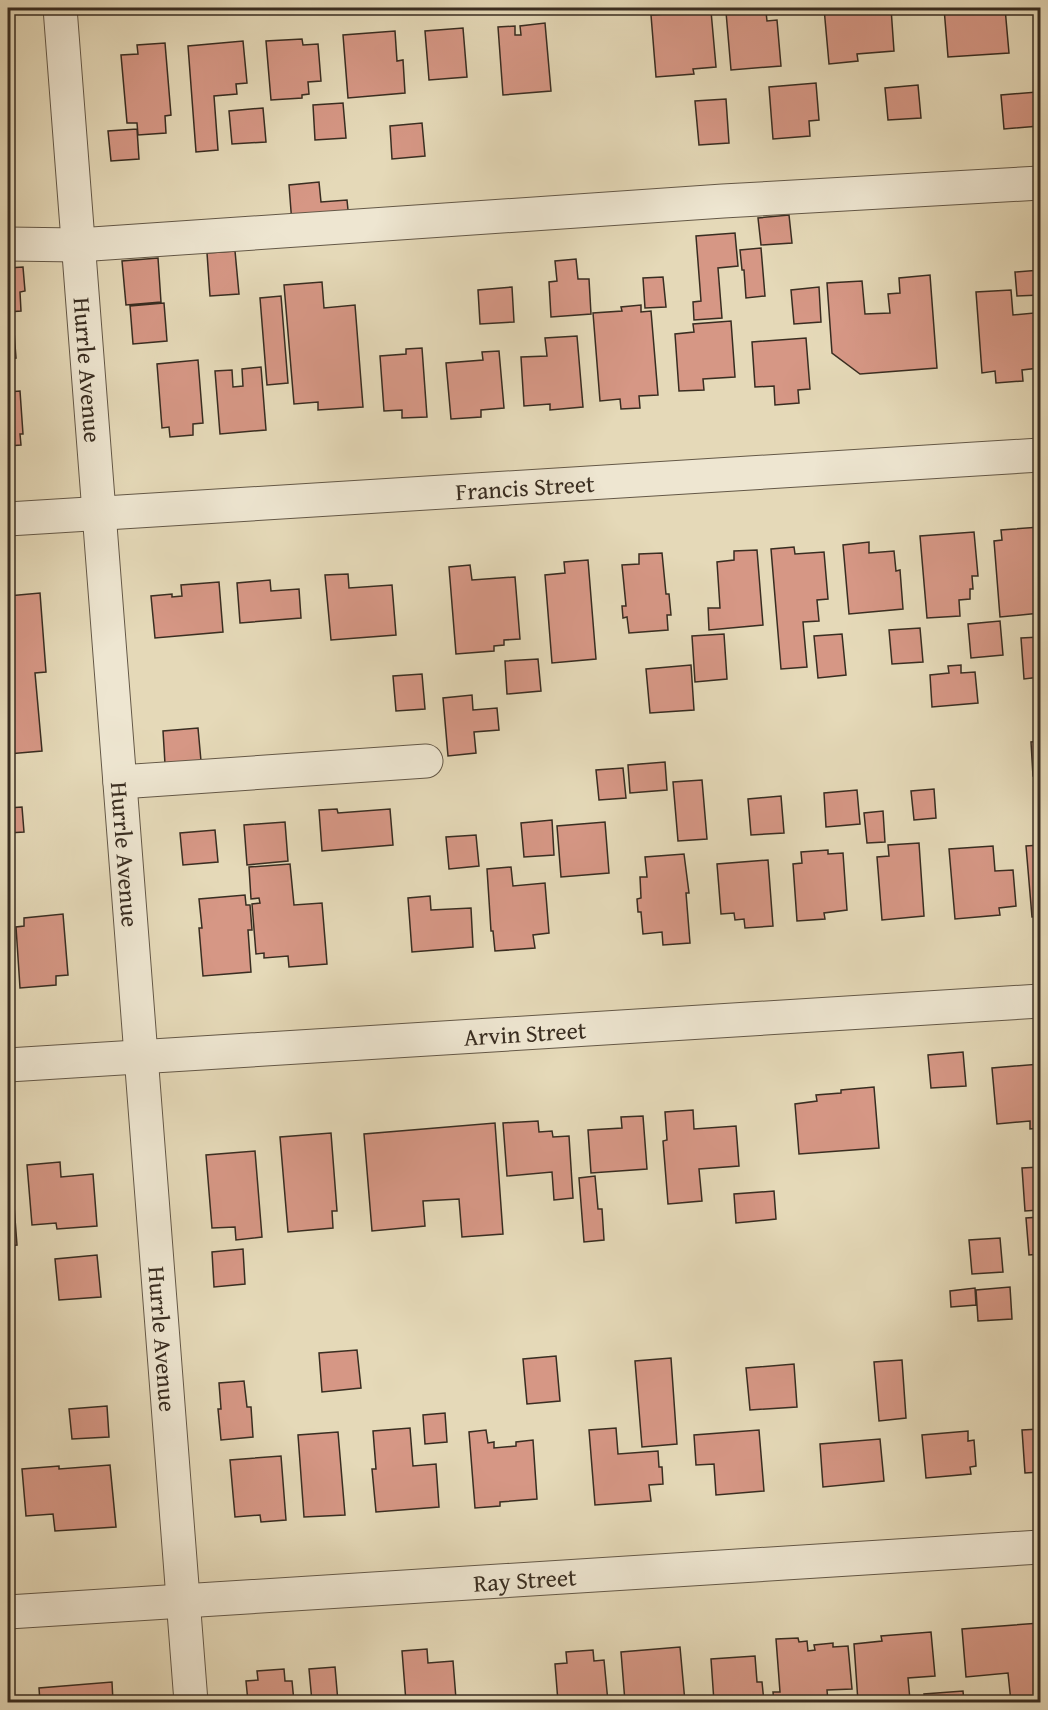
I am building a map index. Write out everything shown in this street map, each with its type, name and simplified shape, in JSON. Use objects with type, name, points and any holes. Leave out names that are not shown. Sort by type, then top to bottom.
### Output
[{"type":"street","name":"Hurrle Avenue","points":[[60,8],[191,1702]]},
{"type":"street","points":[[8,244],[78,245],[711,202],[1041,183]]},
{"type":"street","name":"Francis Street","points":[[8,519],[1041,454]]},
{"type":"street","points":[[120,782],[426,761]]},
{"type":"street","name":"Arvin Street","points":[[8,1065],[1041,1001]]},
{"type":"street","name":"Ray Street","points":[[8,1612],[1041,1547]]},
{"type":"building","points":[[824,8],[891,8],[894,51],[857,54],[858,61],[829,64]]},
{"type":"building","points":[[944,8],[1005,8],[1009,53],[948,57]]},
{"type":"building","points":[[752,9],[752,13],[766,12],[767,21],[777,20],[781,66],[731,70],[726,12]]},
{"type":"building","points":[[711,11],[716,67],[693,69],[694,74],[656,77],[651,15]]},
{"type":"building","points":[[545,23],[551,91],[503,95],[498,27],[515,26],[515,35],[521,35],[520,26]]},
{"type":"building","points":[[463,28],[467,77],[429,80],[425,31]]},
{"type":"building","points":[[395,31],[397,61],[403,60],[405,93],[348,98],[343,35]]},
{"type":"building","points":[[302,39],[303,45],[318,44],[321,81],[308,82],[309,94],[302,95],[302,98],[271,100],[266,41]]},
{"type":"building","points":[[243,41],[247,83],[236,84],[237,94],[214,96],[218,150],[196,152],[188,46]]},
{"type":"building","points":[[165,43],[171,115],[165,116],[166,133],[138,135],[137,123],[127,123],[121,55],[138,54],[137,45]]},
{"type":"building","points":[[816,83],[819,120],[809,121],[810,136],[773,139],[769,87]]},
{"type":"building","points":[[918,85],[921,118],[888,120],[885,88]]},
{"type":"building","points":[[1037,92],[1039,126],[1004,129],[1001,95]]},
{"type":"building","points":[[726,99],[729,143],[699,145],[695,101]]},
{"type":"building","points":[[343,103],[346,138],[315,140],[313,105]]},
{"type":"building","points":[[263,108],[266,142],[232,144],[229,111]]},
{"type":"building","points":[[422,123],[425,156],[392,159],[390,126]]},
{"type":"building","points":[[137,129],[139,159],[111,161],[108,131]]},
{"type":"building","points":[[319,182],[321,202],[347,200],[349,220],[292,224],[289,185]]},
{"type":"building","points":[[789,215],[792,243],[761,245],[758,218]]},
{"type":"building","points":[[735,233],[738,266],[718,268],[722,318],[694,320],[693,302],[701,301],[696,236]]},
{"type":"building","points":[[761,248],[765,296],[746,298],[740,250]]},
{"type":"building","points":[[235,251],[239,294],[210,296],[207,253]]},
{"type":"building","points":[[158,258],[161,302],[126,305],[122,261]]},
{"type":"building","points":[[576,259],[578,279],[589,279],[591,314],[551,317],[549,282],[557,281],[555,261]]},
{"type":"building","points":[[23,267],[25,291],[20,292],[21,311],[8,312],[8,268]]},
{"type":"building","points":[[1040,270],[1040,295],[1017,296],[1015,272]]},
{"type":"building","points":[[930,275],[937,368],[860,374],[832,353],[827,283],[862,281],[865,314],[890,313],[888,294],[900,293],[899,278]]},
{"type":"building","points":[[663,277],[666,307],[645,308],[643,278]]},
{"type":"building","points":[[322,282],[324,308],[355,305],[363,407],[318,410],[318,402],[294,404],[284,285]]},
{"type":"building","points":[[512,287],[514,322],[480,324],[478,290]]},
{"type":"building","points":[[819,287],[821,322],[794,324],[791,290]]},
{"type":"building","points":[[1011,290],[1013,315],[1034,313],[1039,368],[1022,370],[1023,381],[996,383],[995,371],[982,373],[976,292]]},
{"type":"building","points":[[281,296],[288,383],[267,385],[260,298]]},
{"type":"building","points":[[164,303],[167,341],[133,344],[130,306]]},
{"type":"building","points":[[641,305],[641,312],[651,311],[658,395],[639,396],[640,408],[621,409],[620,399],[600,401],[593,313],[622,311],[621,307]]},
{"type":"building","points":[[8,318],[13,318],[16,358],[8,359]]},
{"type":"building","points":[[731,321],[735,377],[703,379],[704,390],[679,391],[675,334],[694,332],[693,324]]},
{"type":"building","points":[[577,336],[583,407],[550,410],[550,404],[524,406],[521,357],[547,356],[545,338]]},
{"type":"building","points":[[806,338],[810,389],[798,390],[799,403],[775,405],[774,386],[755,387],[752,342]]},
{"type":"building","points":[[422,348],[427,417],[402,418],[402,410],[384,411],[380,356],[406,354],[406,349]]},
{"type":"building","points":[[499,351],[504,408],[481,410],[481,417],[451,419],[446,363],[483,360],[482,352]]},
{"type":"building","points":[[198,360],[203,423],[193,424],[193,435],[170,437],[169,427],[162,428],[157,364]]},
{"type":"building","points":[[261,367],[266,430],[220,434],[215,371],[232,370],[233,387],[243,386],[242,369]]},
{"type":"building","points":[[20,391],[23,434],[20,434],[21,445],[8,446],[8,392]]},
{"type":"building","points":[[1040,527],[1040,613],[1000,617],[994,541],[1002,540],[1001,530]]},
{"type":"building","points":[[974,532],[978,576],[972,576],[973,589],[970,589],[970,599],[959,600],[960,616],[927,618],[920,536]]},
{"type":"building","points":[[869,542],[869,553],[894,551],[896,571],[900,570],[903,609],[849,614],[843,545]]},
{"type":"building","points":[[794,547],[795,554],[824,552],[828,599],[817,600],[819,621],[803,622],[807,667],[781,669],[771,549]]},
{"type":"building","points":[[757,550],[763,625],[709,630],[708,608],[720,608],[717,562],[734,560],[734,551]]},
{"type":"building","points":[[662,553],[666,594],[669,594],[671,615],[667,615],[668,630],[629,633],[627,617],[623,618],[622,606],[626,606],[622,565],[639,564],[639,554]]},
{"type":"building","points":[[588,560],[596,659],[552,663],[545,575],[565,573],[564,562]]},
{"type":"building","points":[[470,565],[472,580],[515,577],[520,639],[504,640],[504,645],[494,646],[494,651],[456,654],[449,567]]},
{"type":"building","points":[[348,574],[349,588],[392,585],[396,635],[331,640],[325,575]]},
{"type":"building","points":[[270,580],[271,591],[299,589],[301,618],[240,623],[237,583]]},
{"type":"building","points":[[219,582],[223,632],[155,638],[151,596],[172,594],[172,597],[182,596],[181,585]]},
{"type":"building","points":[[40,593],[46,672],[35,673],[42,751],[8,754],[8,596]]},
{"type":"building","points":[[1000,621],[1003,655],[971,658],[968,624]]},
{"type":"building","points":[[920,628],[923,662],[892,664],[889,630]]},
{"type":"building","points":[[724,634],[727,679],[695,682],[692,636]]},
{"type":"building","points":[[842,634],[846,675],[818,678],[814,636]]},
{"type":"building","points":[[1040,637],[1040,677],[1024,679],[1021,638]]},
{"type":"building","points":[[538,659],[541,691],[507,694],[505,661]]},
{"type":"building","points":[[691,665],[694,710],[650,713],[646,669]]},
{"type":"building","points":[[961,665],[961,673],[975,672],[978,703],[932,707],[930,675],[949,673],[948,666]]},
{"type":"building","points":[[422,674],[425,709],[396,711],[393,676]]},
{"type":"building","points":[[472,695],[473,710],[497,708],[499,730],[474,732],[476,753],[448,756],[443,698]]},
{"type":"building","points":[[198,728],[201,761],[165,764],[163,731]]},
{"type":"building","points":[[1040,741],[1040,776],[1033,776],[1031,742]]},
{"type":"building","points":[[665,762],[667,790],[630,793],[628,765]]},
{"type":"building","points":[[623,768],[626,798],[599,800],[596,770]]},
{"type":"building","points":[[702,780],[707,839],[678,841],[673,782]]},
{"type":"building","points":[[934,789],[936,818],[914,820],[911,791]]},
{"type":"building","points":[[857,790],[860,824],[826,827],[824,793]]},
{"type":"building","points":[[1040,794],[1040,824],[1038,824],[1036,795]]},
{"type":"building","points":[[781,796],[784,833],[751,835],[748,799]]},
{"type":"building","points":[[22,807],[24,832],[8,833],[8,808]]},
{"type":"building","points":[[337,809],[338,813],[390,809],[393,845],[322,851],[319,810]]},
{"type":"building","points":[[883,811],[885,842],[867,843],[864,813]]},
{"type":"building","points":[[552,820],[554,855],[524,857],[521,823]]},
{"type":"building","points":[[285,822],[288,861],[247,865],[244,825]]},
{"type":"building","points":[[605,822],[609,873],[561,877],[557,826]]},
{"type":"building","points":[[215,830],[218,862],[183,865],[180,833]]},
{"type":"building","points":[[476,835],[479,866],[449,869],[446,837]]},
{"type":"building","points":[[919,843],[924,916],[882,920],[877,857],[889,856],[888,845]]},
{"type":"building","points":[[1040,845],[1040,916],[1032,917],[1026,846]]},
{"type":"building","points":[[993,846],[995,871],[1013,870],[1016,906],[999,908],[1000,915],[955,919],[949,849]]},
{"type":"building","points":[[828,850],[828,854],[843,853],[847,910],[824,913],[825,919],[797,921],[793,864],[802,863],[801,852]]},
{"type":"building","points":[[684,854],[689,893],[686,893],[690,943],[663,945],[662,932],[643,934],[637,899],[641,898],[640,877],[647,877],[645,857]]},
{"type":"building","points":[[768,860],[773,926],[745,928],[744,919],[735,920],[734,913],[721,914],[717,864]]},
{"type":"building","points":[[290,864],[294,905],[322,903],[327,964],[289,967],[288,956],[264,958],[264,953],[256,954],[252,904],[260,903],[259,898],[251,899],[249,867]]},
{"type":"building","points":[[511,867],[513,886],[545,883],[549,933],[533,935],[535,948],[495,951],[493,931],[491,931],[487,869]]},
{"type":"building","points":[[245,895],[246,905],[250,905],[252,930],[248,930],[251,972],[203,976],[199,899]]},
{"type":"building","points":[[430,896],[431,910],[471,908],[473,947],[412,952],[408,898]]},
{"type":"building","points":[[63,914],[68,975],[56,976],[56,985],[20,988],[16,927],[24,926],[24,918]]},
{"type":"building","points":[[963,1052],[966,1086],[931,1088],[928,1055]]},
{"type":"building","points":[[1040,1064],[1040,1128],[1030,1129],[1030,1121],[997,1124],[992,1068]]},
{"type":"building","points":[[874,1087],[879,1148],[799,1154],[795,1104],[817,1101],[816,1095]]},
{"type":"building","points":[[693,1110],[694,1129],[736,1126],[739,1166],[699,1169],[702,1201],[668,1204],[663,1141],[667,1140],[665,1112]]},
{"type":"building","points":[[643,1116],[647,1169],[591,1173],[588,1130],[622,1128],[621,1117]]},
{"type":"building","points":[[538,1121],[539,1132],[552,1131],[553,1137],[569,1136],[573,1198],[554,1200],[552,1172],[507,1176],[503,1123]]},
{"type":"building","points":[[495,1123],[503,1234],[462,1237],[459,1199],[423,1201],[425,1226],[372,1231],[364,1134]]},
{"type":"building","points":[[331,1133],[337,1211],[332,1211],[333,1228],[288,1232],[280,1137]]},
{"type":"building","points":[[255,1151],[262,1237],[236,1240],[235,1227],[212,1228],[206,1155]]},
{"type":"building","points":[[60,1162],[61,1177],[93,1174],[97,1226],[57,1229],[56,1223],[32,1225],[27,1165]]},
{"type":"building","points":[[8,1166],[11,1166],[17,1245],[8,1246]]},
{"type":"building","points":[[1040,1167],[1040,1217],[1039,1210],[1025,1211],[1022,1168]]},
{"type":"building","points":[[595,1176],[598,1209],[602,1209],[604,1240],[584,1242],[579,1178]]},
{"type":"building","points":[[774,1191],[776,1219],[736,1223],[734,1194]]},
{"type":"building","points":[[1040,1217],[1040,1254],[1029,1255],[1026,1218]]},
{"type":"building","points":[[1000,1238],[1003,1272],[972,1274],[969,1240]]},
{"type":"building","points":[[243,1249],[245,1284],[214,1287],[212,1252]]},
{"type":"building","points":[[97,1255],[101,1297],[59,1300],[55,1259]]},
{"type":"building","points":[[1010,1287],[1012,1319],[978,1321],[976,1290]]},
{"type":"building","points":[[975,1288],[976,1305],[951,1307],[950,1291]]},
{"type":"building","points":[[357,1350],[361,1388],[322,1392],[319,1353]]},
{"type":"building","points":[[556,1356],[560,1401],[527,1404],[523,1359]]},
{"type":"building","points":[[671,1358],[677,1444],[642,1447],[635,1361]]},
{"type":"building","points":[[902,1360],[906,1418],[879,1421],[874,1362]]},
{"type":"building","points":[[794,1364],[797,1407],[750,1410],[746,1368]]},
{"type":"building","points":[[244,1381],[247,1407],[251,1407],[253,1437],[221,1440],[218,1409],[221,1409],[219,1383]]},
{"type":"building","points":[[107,1406],[109,1437],[72,1439],[69,1409]]},
{"type":"building","points":[[445,1413],[447,1442],[425,1444],[423,1415]]},
{"type":"building","points":[[410,1428],[413,1466],[436,1464],[439,1507],[376,1512],[372,1469],[376,1469],[373,1431]]},
{"type":"building","points":[[616,1428],[618,1454],[658,1451],[663,1484],[649,1485],[651,1501],[595,1505],[589,1430]]},
{"type":"building","points":[[1040,1429],[1040,1472],[1025,1473],[1022,1430]]},
{"type":"building","points":[[486,1430],[488,1443],[494,1442],[494,1448],[516,1446],[516,1442],[533,1440],[537,1499],[500,1502],[500,1506],[475,1508],[469,1432]]},
{"type":"building","points":[[759,1430],[764,1491],[716,1495],[714,1464],[696,1465],[694,1435]]},
{"type":"building","points":[[968,1431],[968,1441],[974,1440],[976,1466],[970,1467],[971,1474],[926,1478],[922,1435]]},
{"type":"building","points":[[338,1432],[345,1515],[304,1517],[298,1435]]},
{"type":"building","points":[[880,1439],[884,1481],[823,1487],[820,1444]]},
{"type":"building","points":[[281,1456],[286,1520],[261,1522],[260,1515],[235,1517],[230,1460]]},
{"type":"building","points":[[110,1465],[116,1527],[55,1531],[53,1514],[26,1516],[22,1469]]},
{"type":"building","points":[[1040,1623],[1040,1702],[1011,1702],[1008,1673],[966,1677],[962,1629]]},
{"type":"building","points":[[931,1632],[935,1676],[908,1678],[910,1700],[858,1702],[854,1644],[882,1641],[881,1636]]},
{"type":"building","points":[[798,1638],[799,1642],[807,1641],[808,1651],[815,1650],[814,1645],[833,1643],[833,1647],[848,1646],[852,1689],[827,1690],[828,1702],[774,1702],[773,1692],[780,1692],[776,1639]]},
{"type":"building","points":[[680,1647],[685,1702],[625,1702],[621,1652]]},
{"type":"building","points":[[427,1649],[428,1663],[453,1661],[456,1699],[450,1699],[450,1702],[406,1702],[402,1651]]},
{"type":"building","points":[[593,1650],[594,1661],[604,1660],[608,1702],[558,1702],[555,1664],[567,1663],[566,1652]]},
{"type":"building","points":[[755,1656],[757,1682],[762,1682],[764,1702],[714,1702],[711,1659]]},
{"type":"building","points":[[335,1667],[338,1702],[312,1702],[309,1669]]},
{"type":"building","points":[[284,1669],[285,1681],[292,1681],[294,1702],[248,1702],[246,1681],[258,1680],[257,1671]]},
{"type":"building","points":[[112,1682],[113,1702],[40,1702],[39,1688]]},
{"type":"building","points":[[963,1691],[964,1702],[925,1702],[924,1694]]}]
